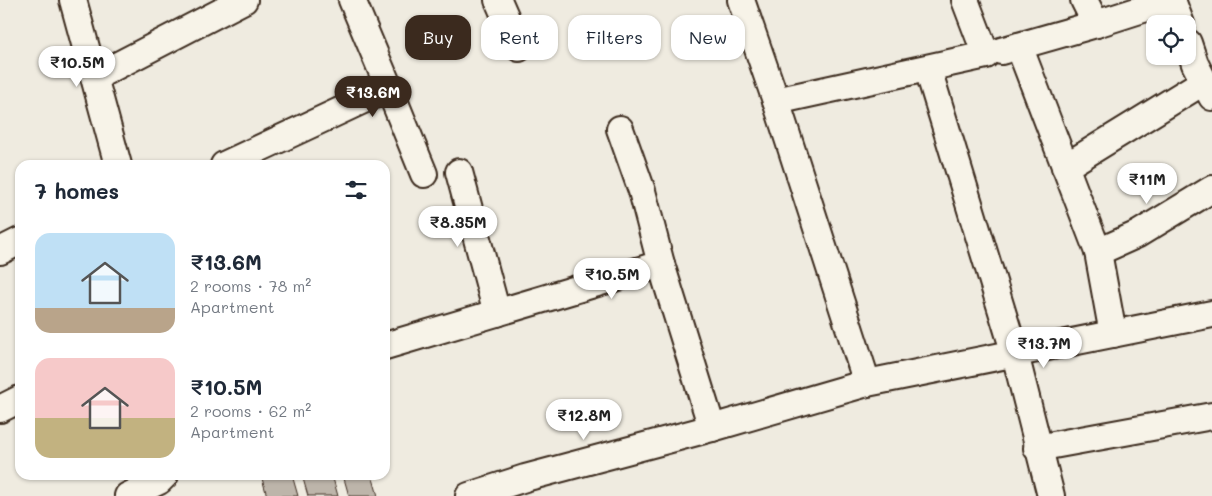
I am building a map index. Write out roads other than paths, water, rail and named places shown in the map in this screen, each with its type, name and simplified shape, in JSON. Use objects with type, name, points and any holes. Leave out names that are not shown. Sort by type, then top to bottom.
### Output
[{"type":"street","points":[[73,0],[117,160]]},
{"type":"street","points":[[95,77],[244,0]]},
{"type":"street","points":[[352,0],[424,174]]},
{"type":"street","points":[[498,0],[505,15]]},
{"type":"street","points":[[965,0],[986,55]]},
{"type":"street","points":[[1084,0],[1096,24]]},
{"type":"street","points":[[776,101],[986,55],[1172,0],[1178,15]]},
{"type":"street","points":[[745,10],[867,383]]},
{"type":"street","points":[[1018,46],[1098,252],[1113,334]]},
{"type":"street","points":[[1065,167],[1208,89],[1196,61]]},
{"type":"street","points":[[928,69],[1015,354],[1037,448],[1051,496]]},
{"type":"street","points":[[235,160],[389,88]]},
{"type":"street","points":[[620,129],[642,191],[661,264],[712,428]]},
{"type":"street","points":[[459,172],[497,313]]},
{"type":"street","points":[[1098,252],[1138,234],[1212,189]]},
{"type":"street","points":[[390,345],[661,264]]},
{"type":"street","points":[[469,496],[528,487],[712,428],[867,383],[1212,314]]},
{"type":"street","points":[[0,409],[15,402]]},
{"type":"street","points":[[1037,448],[1212,416]]},
{"type":"street","points":[[128,496],[160,480]]}]
